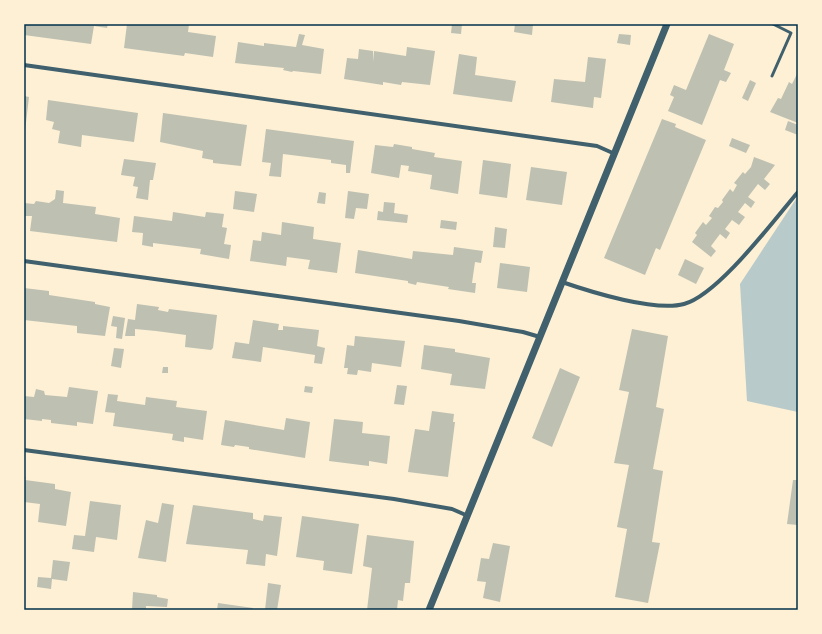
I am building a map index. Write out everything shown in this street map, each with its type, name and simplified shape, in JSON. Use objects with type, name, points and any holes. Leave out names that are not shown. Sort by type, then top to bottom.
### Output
[{"type":"street","points":[[429,610],[668,24]]},
{"type":"street","points":[[24,65],[597,146],[615,154]]},
{"type":"street","points":[[562,282],[642,304],[683,305],[701,297],[739,261],[798,192]]},
{"type":"street","points":[[24,260],[459,321],[523,332],[540,338]]},
{"type":"street","points":[[24,450],[394,499],[452,509],[468,517]]},
{"type":"lane","points":[[772,24],[791,33],[772,76]]},
{"type":"shaded area","points":[[798,196],[798,412],[747,401],[740,284]]},
{"type":"building","points":[[24,24],[108,24],[107,28],[94,26],[91,44],[24,35]]},
{"type":"building","points":[[127,24],[189,24],[188,32],[216,36],[213,57],[185,53],[184,56],[124,48]]},
{"type":"building","points":[[452,24],[462,24],[461,34],[451,33]]},
{"type":"building","points":[[515,24],[533,24],[532,35],[514,32]]},
{"type":"building","points":[[299,34],[305,35],[302,45],[324,49],[321,74],[292,72],[283,70],[284,68],[235,63],[238,42],[264,46],[264,43],[296,47]]},
{"type":"building","points":[[619,34],[631,35],[630,45],[617,43]]},
{"type":"building","points":[[709,34],[734,44],[724,70],[731,73],[726,82],[720,80],[702,125],[668,111],[674,97],[670,95],[674,85],[686,90]]},
{"type":"building","points":[[407,47],[435,51],[430,85],[402,82],[401,85],[383,82],[383,85],[344,79],[347,58],[358,59],[359,49],[373,51],[373,62],[374,51],[406,56]]},
{"type":"building","points":[[459,54],[477,57],[475,75],[516,81],[512,102],[453,94]]},
{"type":"building","points":[[588,57],[606,59],[601,98],[594,97],[593,108],[551,102],[554,79],[585,82]]},
{"type":"building","points":[[798,72],[798,123],[770,112],[778,98],[781,99],[789,82],[792,84]]},
{"type":"building","points":[[750,80],[756,83],[748,101],[742,98]]},
{"type":"building","points":[[24,96],[29,97],[25,131],[24,131]]},
{"type":"building","points":[[48,100],[138,113],[134,142],[82,135],[81,147],[58,143],[60,131],[52,129],[54,122],[46,120]]},
{"type":"building","points":[[163,113],[247,125],[241,166],[213,163],[213,160],[202,158],[203,151],[160,142]]},
{"type":"building","points":[[662,119],[676,124],[675,127],[706,140],[660,250],[656,248],[645,275],[604,258]]},
{"type":"building","points":[[788,121],[798,125],[798,135],[785,130]]},
{"type":"building","points":[[266,129],[354,141],[350,173],[346,173],[346,165],[331,163],[331,160],[283,154],[281,177],[269,176],[271,163],[262,162]]},
{"type":"building","points":[[732,138],[750,145],[746,153],[729,146]]},
{"type":"building","points":[[394,144],[435,153],[434,157],[462,161],[458,194],[430,189],[432,175],[408,171],[409,166],[401,165],[399,178],[371,173],[375,145],[393,147]]},
{"type":"building","points":[[754,157],[775,165],[764,179],[770,184],[765,190],[758,184],[748,197],[755,202],[751,208],[745,203],[738,212],[745,217],[739,225],[732,220],[725,229],[730,233],[726,239],[720,234],[711,246],[716,251],[711,257],[692,242],[697,235],[695,233],[703,222],[706,225],[712,218],[709,216],[715,207],[718,208],[723,202],[722,200],[730,189],[733,192],[737,185],[734,183],[743,172],[745,174],[751,167]]},
{"type":"building","points":[[124,159],[156,163],[153,180],[150,180],[148,200],[136,198],[138,187],[133,186],[135,177],[121,175]]},
{"type":"building","points":[[483,160],[511,164],[507,198],[479,194]]},
{"type":"building","points":[[531,167],[567,172],[562,205],[526,200]]},
{"type":"building","points":[[56,190],[64,191],[63,203],[96,207],[95,214],[120,218],[117,242],[30,231],[32,216],[24,216],[24,203],[34,204],[36,201],[49,203],[55,199]]},
{"type":"building","points":[[235,191],[257,194],[254,212],[233,209]]},
{"type":"building","points":[[348,191],[369,194],[367,209],[356,208],[354,219],[345,218]]},
{"type":"building","points":[[319,192],[326,193],[325,204],[317,203]]},
{"type":"building","points":[[384,202],[395,203],[394,213],[408,215],[407,223],[377,220],[378,211],[383,212]]},
{"type":"building","points":[[173,212],[205,217],[206,212],[224,214],[222,227],[227,228],[224,244],[231,245],[229,259],[200,254],[201,249],[153,243],[153,247],[142,245],[143,233],[132,232],[134,216],[172,221]]},
{"type":"building","points":[[441,220],[457,222],[456,230],[440,228]]},
{"type":"building","points":[[282,222],[314,227],[313,239],[341,243],[337,273],[308,269],[310,260],[287,257],[286,266],[250,261],[253,240],[261,241],[262,232],[281,235]]},
{"type":"building","points":[[495,227],[507,229],[505,248],[493,247]]},
{"type":"building","points":[[454,247],[483,251],[481,263],[475,262],[472,283],[476,283],[475,293],[417,282],[416,285],[408,283],[408,281],[355,273],[358,250],[412,259],[413,251],[453,255]]},
{"type":"building","points":[[685,259],[704,268],[696,284],[678,275]]},
{"type":"building","points":[[500,263],[530,267],[527,292],[497,288]]},
{"type":"building","points":[[24,288],[49,291],[49,295],[95,302],[95,304],[110,307],[105,336],[77,333],[77,326],[24,320]]},
{"type":"building","points":[[137,304],[159,307],[158,310],[168,312],[169,309],[217,315],[213,348],[211,350],[185,347],[186,335],[135,329],[135,336],[125,336],[128,319],[135,320]]},
{"type":"building","points":[[113,316],[125,318],[122,339],[116,338],[117,327],[111,326]]},
{"type":"building","points":[[253,320],[279,324],[278,330],[283,330],[283,326],[319,330],[317,346],[325,348],[322,364],[314,363],[315,355],[263,347],[261,362],[232,358],[235,342],[249,344]]},
{"type":"building","points":[[632,329],[668,336],[656,407],[664,409],[653,469],[663,471],[652,542],[660,543],[648,603],[615,597],[627,529],[617,527],[629,465],[614,463],[629,392],[619,390]]},
{"type":"building","points":[[355,336],[405,341],[401,367],[372,363],[371,372],[358,370],[357,375],[347,374],[348,368],[344,368],[347,345],[354,346]]},
{"type":"building","points":[[424,345],[455,349],[455,352],[490,358],[485,389],[450,385],[452,374],[421,369]]},
{"type":"building","points":[[114,348],[124,349],[121,368],[111,366]]},
{"type":"building","points":[[163,367],[168,367],[168,373],[162,373]]},
{"type":"building","points":[[560,368],[580,377],[552,447],[532,438]]},
{"type":"building","points":[[397,385],[407,386],[404,405],[394,404]]},
{"type":"building","points":[[305,386],[313,387],[312,393],[304,392]]},
{"type":"building","points":[[69,387],[98,391],[93,424],[77,422],[77,426],[51,423],[51,420],[42,419],[42,421],[24,419],[24,396],[34,397],[36,389],[44,391],[45,395],[67,397]]},
{"type":"building","points":[[108,394],[118,395],[117,401],[145,405],[146,397],[177,401],[176,407],[207,411],[203,440],[184,437],[184,442],[172,440],[173,434],[113,426],[115,413],[105,412]]},
{"type":"building","points":[[432,411],[454,414],[453,422],[455,422],[448,477],[408,472],[415,429],[429,431]]},
{"type":"building","points":[[286,418],[310,422],[305,458],[249,449],[249,447],[221,445],[225,420],[284,430]]},
{"type":"building","points":[[334,419],[363,422],[362,433],[390,436],[387,464],[369,461],[369,466],[329,461]]},
{"type":"building","points":[[24,477],[26,477],[25,480],[55,484],[55,489],[71,492],[66,526],[38,522],[40,504],[24,502]]},
{"type":"building","points":[[793,480],[798,480],[798,525],[787,524]]},
{"type":"building","points":[[90,501],[121,505],[117,540],[96,537],[94,552],[72,549],[74,535],[85,536]]},
{"type":"building","points":[[162,503],[174,505],[166,562],[138,558],[146,520],[158,523]]},
{"type":"building","points":[[193,505],[253,513],[253,519],[263,521],[264,515],[282,517],[277,556],[266,554],[265,566],[246,564],[248,550],[186,544]]},
{"type":"building","points":[[302,516],[359,524],[352,574],[323,570],[324,561],[296,557]]},
{"type":"building","points":[[367,535],[414,541],[410,583],[405,583],[403,601],[398,600],[397,610],[367,610],[372,568],[363,566]]},
{"type":"building","points":[[493,543],[510,546],[500,602],[483,598],[486,582],[477,581],[481,558],[489,559]]},
{"type":"building","points":[[53,560],[70,562],[67,581],[52,579],[51,589],[37,587],[38,577],[51,578]]},
{"type":"building","points":[[268,583],[281,585],[277,610],[265,610]]},
{"type":"building","points":[[133,592],[157,595],[157,597],[168,599],[167,607],[146,606],[146,610],[132,610]]},
{"type":"building","points":[[218,603],[253,608],[253,610],[217,610]]}]
